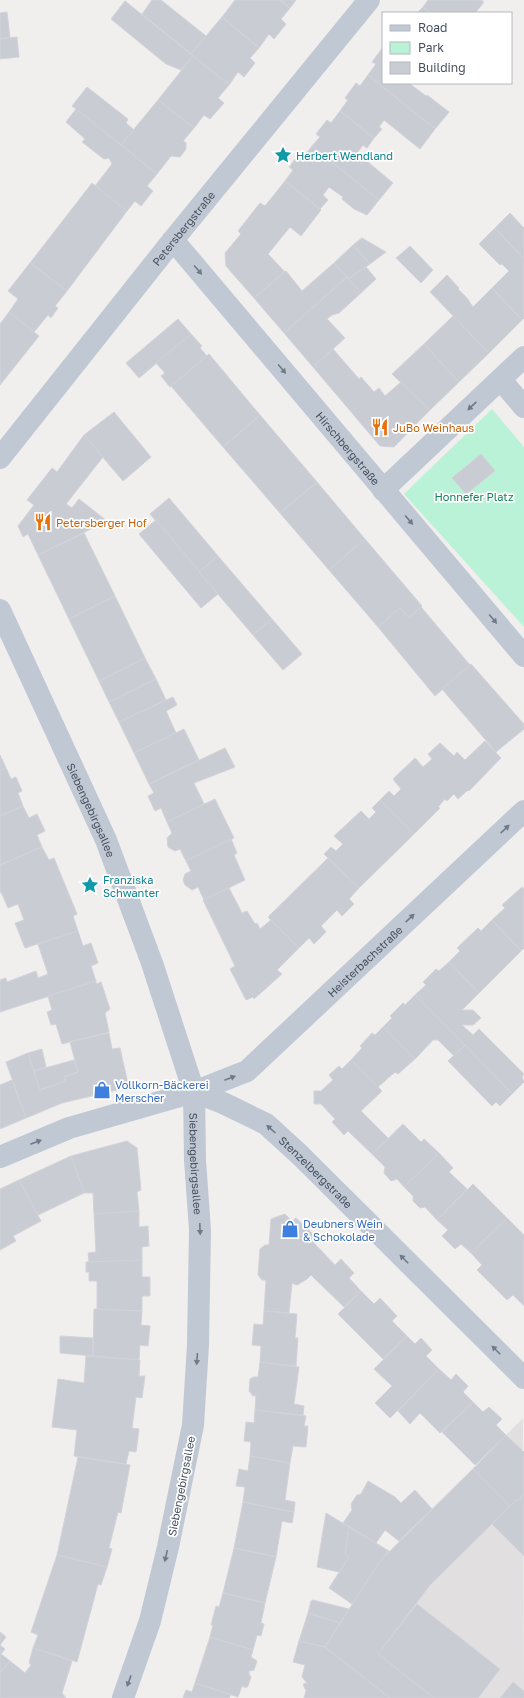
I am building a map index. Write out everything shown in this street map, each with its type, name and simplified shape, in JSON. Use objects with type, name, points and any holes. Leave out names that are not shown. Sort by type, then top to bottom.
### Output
[{"type":"street","name":"Petersbergstraße","points":[[0,458],[173,240],[369,0]]},
{"type":"street","name":"Hirschbergstraße","points":[[173,240],[524,656]]},
{"type":"street","points":[[383,490],[524,357]]},
{"type":"street","points":[[501,380],[524,408]]},
{"type":"street","name":"Siebengebirgsallee","points":[[0,610],[106,840],[152,963],[194,1092],[195,1160],[200,1230],[198,1345],[193,1425],[168,1547],[150,1621],[123,1698]]},
{"type":"street","name":"Heisterbachstraße","points":[[0,1157],[69,1128],[194,1092],[247,1071],[524,811]]},
{"type":"street","name":"Stenzelbergstraße","points":[[194,1092],[223,1103],[266,1124],[300,1155],[524,1378]]},
{"type":"shaded area","points":[[523,1418],[524,1698],[390,1698],[325,1647],[380,1561]]},
{"type":"green space","name":"Honnefer Platz","points":[[492,409],[524,447],[524,627],[404,494]]},
{"type":"building","points":[[152,0],[161,0],[206,36],[191,54],[142,14]]},
{"type":"building","points":[[235,0],[280,0],[290,8],[281,19],[286,24],[274,39],[269,34],[259,48],[222,17]]},
{"type":"building","points":[[280,0],[296,0],[290,8]]},
{"type":"building","points":[[428,0],[481,0],[484,2],[476,12],[429,12],[423,7]]},
{"type":"building","points":[[125,1],[193,56],[181,70],[166,64],[111,19]]},
{"type":"building","points":[[423,7],[429,12],[418,12]]},
{"type":"building","points":[[7,12],[10,38],[0,39],[0,13]]},
{"type":"building","points":[[222,17],[259,48],[250,58],[255,63],[244,77],[238,72],[229,85],[191,54]]},
{"type":"building","points":[[17,37],[19,57],[0,59],[0,39]]},
{"type":"building","points":[[382,48],[382,84],[410,84],[449,112],[435,129],[368,75],[376,64],[372,62]]},
{"type":"building","points":[[193,56],[229,85],[218,98],[224,103],[210,119],[204,115],[194,128],[158,100]]},
{"type":"building","points":[[368,75],[435,129],[420,149],[384,120],[379,127],[382,129],[374,138],[340,111],[348,100],[345,98],[356,83],[360,86]]},
{"type":"building","points":[[87,87],[128,119],[126,123],[134,130],[121,145],[72,106]]},
{"type":"building","points":[[158,100],[194,128],[183,141],[186,143],[186,149],[180,157],[171,156],[157,174],[121,145]]},
{"type":"building","points":[[76,109],[157,174],[147,186],[153,191],[141,206],[135,201],[127,211],[95,186],[112,164],[109,158],[104,159],[82,142],[85,139],[66,122]]},
{"type":"building","points":[[340,111],[374,138],[367,148],[363,145],[357,153],[393,183],[379,200],[312,146],[320,137],[316,134],[327,120],[331,123]]},
{"type":"building","points":[[312,146],[379,200],[367,215],[354,209],[342,199],[343,197],[329,187],[323,195],[328,200],[320,209],[285,181],[293,170],[289,167],[299,154],[303,158]]},
{"type":"building","points":[[285,181],[321,210],[301,236],[290,227],[268,254],[285,272],[254,298],[226,266],[225,253],[241,234],[238,231],[260,203],[265,206]]},
{"type":"building","points":[[92,183],[127,211],[67,291],[30,263]]},
{"type":"building","points":[[510,213],[524,228],[524,259],[495,228]]},
{"type":"building","points":[[495,228],[524,259],[524,318],[522,320],[492,288],[509,271],[502,264],[500,265],[479,244]]},
{"type":"building","points":[[362,238],[386,252],[370,264],[353,245]]},
{"type":"building","points":[[353,245],[370,264],[348,279],[334,263]]},
{"type":"building","points":[[410,246],[433,270],[421,283],[396,258]]},
{"type":"building","points":[[30,263],[67,291],[55,306],[58,308],[51,318],[48,315],[34,332],[9,312],[18,299],[8,291]]},
{"type":"building","points":[[334,263],[347,277],[284,333],[254,298],[286,271],[302,291]]},
{"type":"building","points":[[366,267],[376,279],[361,293],[348,279]]},
{"type":"building","points":[[447,275],[473,307],[492,288],[522,320],[489,353],[430,292]]},
{"type":"building","points":[[347,277],[361,293],[339,313],[332,315],[327,319],[345,338],[313,367],[284,333]]},
{"type":"building","points":[[9,312],[39,336],[0,385],[0,324]]},
{"type":"building","points":[[453,316],[489,353],[459,382],[424,344]]},
{"type":"building","points":[[178,319],[191,334],[139,378],[126,363]]},
{"type":"building","points":[[191,334],[202,346],[200,348],[207,356],[170,387],[161,376],[165,373],[156,363]]},
{"type":"building","points":[[424,344],[459,382],[430,410],[392,374]]},
{"type":"building","points":[[333,349],[359,379],[361,377],[374,392],[379,388],[385,396],[401,382],[430,410],[394,447],[380,446],[313,367]]},
{"type":"building","points":[[209,354],[260,415],[223,447],[171,386]]},
{"type":"building","points":[[114,412],[151,457],[123,481],[84,435]]},
{"type":"building","points":[[260,415],[317,482],[280,513],[223,447]]},
{"type":"building","points":[[84,435],[103,457],[66,504],[72,508],[79,499],[107,521],[38,555],[28,534],[23,537],[18,526],[34,505],[27,500],[52,468],[57,472]]},
{"type":"building","points":[[481,454],[495,471],[466,494],[452,478]]},
{"type":"building","points":[[317,482],[365,539],[329,570],[280,513]]},
{"type":"building","points":[[169,498],[218,556],[199,572],[150,514]]},
{"type":"building","points":[[156,520],[218,594],[201,608],[139,534]]},
{"type":"building","points":[[84,533],[115,596],[69,619],[38,555]]},
{"type":"building","points":[[365,539],[422,606],[409,618],[400,608],[378,627],[329,570]]},
{"type":"building","points":[[218,556],[272,619],[253,635],[199,572]]},
{"type":"building","points":[[115,596],[145,658],[99,681],[69,619]]},
{"type":"building","points":[[421,607],[470,665],[435,696],[378,627],[400,608],[409,618]]},
{"type":"building","points":[[272,619],[302,654],[283,670],[253,635]]},
{"type":"building","points":[[145,658],[156,679],[109,702],[99,681]]},
{"type":"building","points":[[471,664],[524,724],[524,729],[496,752],[442,689]]},
{"type":"building","points":[[156,679],[166,700],[119,722],[109,702]]},
{"type":"building","points":[[173,697],[177,705],[166,711],[176,733],[134,753],[119,722]]},
{"type":"building","points":[[184,729],[199,760],[149,784],[134,753]]},
{"type":"building","points":[[485,741],[501,758],[469,791],[468,790],[458,799],[454,794],[447,801],[445,799],[438,807],[440,808],[414,834],[380,800],[389,791],[394,796],[401,789],[393,779],[415,758],[423,767],[432,759],[428,754],[440,743],[454,756],[457,752],[465,760]]},
{"type":"building","points":[[225,748],[235,767],[194,783],[204,804],[167,822],[161,808],[155,811],[148,796],[154,793],[149,784]]},
{"type":"building","points":[[0,755],[6,768],[0,771]]},
{"type":"building","points":[[6,768],[11,779],[16,777],[22,791],[18,793],[23,806],[0,816],[0,771]]},
{"type":"building","points":[[215,799],[234,838],[186,861],[180,849],[175,851],[168,847],[167,838],[172,833],[167,822]]},
{"type":"building","points":[[380,800],[414,834],[359,888],[324,854],[331,847],[336,851],[343,844],[334,836],[361,811],[369,819],[376,812],[372,808]]},
{"type":"building","points":[[23,806],[29,818],[37,814],[45,831],[37,835],[42,847],[0,865],[0,816]]},
{"type":"building","points":[[231,839],[237,853],[234,855],[245,880],[204,900],[198,887],[192,890],[185,885],[183,880],[185,874],[191,871],[186,861]]},
{"type":"building","points":[[42,847],[49,860],[54,858],[77,914],[73,916],[78,931],[25,948],[15,923],[24,920],[18,904],[8,908],[1,892],[0,893],[0,865]]},
{"type":"building","points":[[328,858],[359,888],[349,899],[354,904],[342,916],[337,910],[321,926],[326,932],[314,944],[309,938],[299,948],[268,917]]},
{"type":"building","points":[[522,887],[524,889],[524,948],[521,951],[492,920],[505,908],[502,905]]},
{"type":"building","points":[[229,888],[242,913],[247,911],[260,929],[271,920],[299,948],[277,970],[282,974],[254,999],[253,997],[246,1000],[230,969],[235,966],[203,900]]},
{"type":"building","points":[[492,920],[521,951],[479,993],[449,962],[460,951],[457,948],[478,928],[481,931]]},
{"type":"building","points":[[78,931],[83,946],[91,943],[98,963],[91,966],[96,981],[0,1012],[0,980],[6,978],[7,982],[36,971],[38,978],[48,974],[38,944]]},
{"type":"building","points":[[449,962],[479,993],[462,1010],[473,1010],[481,1018],[473,1025],[462,1025],[473,1035],[479,1029],[524,1074],[522,1077],[524,1082],[512,1094],[415,995],[426,985],[423,982],[436,969],[439,971]]},
{"type":"building","points":[[96,981],[96,984],[101,982],[110,1009],[105,1013],[109,1032],[62,1044],[56,1024],[51,1025],[47,1012],[52,1010],[48,996]]},
{"type":"building","points":[[415,995],[465,1045],[454,1056],[438,1040],[433,1040],[415,1059],[383,1027],[392,1018],[390,1016],[403,1003],[405,1005]]},
{"type":"building","points":[[383,1027],[415,1059],[398,1074],[395,1072],[378,1087],[351,1060],[362,1048],[360,1046],[372,1033],[375,1035]]},
{"type":"building","points":[[109,1033],[112,1049],[120,1048],[128,1084],[120,1086],[121,1089],[62,1103],[26,1118],[6,1062],[28,1053],[40,1090],[65,1081],[64,1077],[78,1072],[70,1042]]},
{"type":"building","points":[[465,1045],[512,1094],[500,1106],[496,1102],[492,1106],[448,1061]]},
{"type":"building","points":[[42,1049],[46,1067],[34,1071],[28,1053]]},
{"type":"building","points":[[74,1060],[78,1072],[64,1077],[65,1081],[40,1090],[34,1071]]},
{"type":"building","points":[[351,1060],[382,1091],[361,1111],[388,1138],[372,1154],[348,1131],[344,1135],[332,1122],[335,1119],[321,1104],[314,1104],[314,1091],[321,1091],[333,1080],[329,1075],[339,1066],[342,1069]]},
{"type":"building","points":[[12,1080],[26,1118],[0,1129],[0,1085]]},
{"type":"building","points":[[403,1124],[421,1142],[424,1139],[439,1153],[404,1187],[397,1179],[391,1181],[384,1173],[385,1167],[372,1154]]},
{"type":"building","points":[[127,1141],[137,1148],[141,1190],[137,1192],[139,1211],[94,1214],[93,1193],[84,1193],[71,1156]]},
{"type":"building","points":[[439,1153],[453,1168],[449,1172],[467,1189],[437,1220],[425,1207],[420,1208],[413,1201],[413,1196],[404,1187]]},
{"type":"building","points":[[71,1156],[84,1193],[38,1215],[19,1180]]},
{"type":"building","points":[[19,1180],[41,1221],[13,1236],[16,1241],[0,1250],[0,1189]]},
{"type":"building","points":[[473,1184],[507,1218],[471,1253],[461,1244],[455,1249],[442,1236],[448,1230],[437,1220]]},
{"type":"building","points":[[139,1211],[139,1227],[148,1226],[149,1246],[142,1247],[142,1260],[89,1262],[88,1253],[96,1252],[94,1214]]},
{"type":"building","points":[[285,1214],[292,1221],[296,1218],[316,1237],[312,1241],[335,1265],[341,1259],[354,1273],[349,1278],[361,1291],[344,1307],[311,1275],[297,1285],[292,1283],[289,1313],[264,1311],[266,1280],[262,1280],[258,1275],[260,1249],[265,1245],[269,1245],[271,1219]]},
{"type":"building","points":[[507,1218],[524,1235],[524,1306],[513,1295],[507,1300],[477,1270],[482,1265],[471,1253]]},
{"type":"building","points":[[142,1260],[142,1277],[150,1277],[150,1296],[142,1296],[142,1311],[97,1309],[97,1281],[89,1281],[89,1272],[86,1272],[86,1262]]},
{"type":"building","points":[[361,1291],[374,1304],[380,1298],[397,1316],[392,1321],[407,1336],[383,1359],[338,1314]]},
{"type":"building","points":[[94,1309],[142,1311],[141,1325],[150,1326],[148,1346],[140,1345],[139,1360],[93,1356]]},
{"type":"building","points":[[264,1311],[297,1314],[295,1338],[298,1338],[296,1366],[260,1362],[261,1346],[252,1345],[254,1324],[263,1325]]},
{"type":"building","points":[[60,1336],[93,1338],[93,1356],[60,1353]]},
{"type":"building","points":[[407,1336],[415,1344],[421,1338],[432,1350],[426,1356],[439,1369],[390,1418],[375,1403],[392,1386],[374,1369]]},
{"type":"building","points":[[86,1356],[140,1360],[139,1376],[145,1376],[142,1398],[136,1397],[132,1428],[139,1429],[136,1452],[129,1451],[126,1464],[74,1456],[77,1430],[52,1427],[58,1379],[84,1383]]},
{"type":"building","points":[[260,1362],[299,1367],[294,1404],[304,1406],[303,1415],[255,1410],[256,1396],[253,1396],[249,1391],[250,1379],[258,1377]]},
{"type":"building","points":[[439,1369],[451,1380],[456,1374],[468,1386],[463,1392],[473,1402],[440,1433],[420,1413],[410,1424],[398,1411]]},
{"type":"building","points":[[473,1402],[483,1412],[489,1407],[502,1419],[496,1425],[506,1435],[475,1465],[442,1432]]},
{"type":"building","points":[[255,1410],[306,1416],[304,1426],[308,1426],[306,1447],[293,1446],[290,1463],[250,1456],[251,1442],[244,1441],[246,1422],[254,1423]]},
{"type":"building","points":[[506,1435],[524,1452],[524,1494],[518,1501],[516,1500],[510,1506],[473,1469]]},
{"type":"building","points":[[250,1456],[290,1463],[285,1500],[295,1502],[294,1512],[243,1502],[245,1487],[236,1486],[239,1469],[248,1471]]},
{"type":"building","points":[[78,1457],[130,1465],[121,1513],[118,1512],[109,1548],[112,1549],[107,1567],[57,1555]]},
{"type":"building","points":[[473,1469],[510,1506],[430,1585],[378,1654],[434,1698],[390,1698],[325,1647],[380,1561]]},
{"type":"building","points":[[368,1481],[395,1497],[401,1503],[415,1490],[432,1509],[399,1541],[385,1530],[376,1543],[343,1523],[352,1510],[351,1504],[357,1495],[361,1494]]},
{"type":"building","points":[[524,1494],[524,1556],[492,1524]]},
{"type":"building","points":[[243,1502],[294,1512],[292,1523],[282,1521],[276,1557],[234,1548]]},
{"type":"building","points":[[326,1513],[349,1527],[345,1554],[349,1557],[339,1572],[317,1567]]},
{"type":"building","points":[[349,1527],[389,1551],[380,1561],[352,1604],[329,1588],[349,1557],[345,1554]]},
{"type":"building","points":[[234,1548],[276,1557],[265,1603],[223,1593]]},
{"type":"building","points":[[57,1555],[107,1567],[101,1585],[98,1584],[77,1662],[33,1648],[38,1635],[31,1632]]},
{"type":"building","points":[[223,1593],[265,1603],[261,1623],[264,1624],[261,1636],[257,1635],[253,1650],[210,1637],[213,1625],[211,1625],[216,1606],[219,1607]]},
{"type":"building","points":[[313,1600],[349,1609],[340,1623],[308,1613],[311,1601]]},
{"type":"building","points":[[417,1604],[500,1669],[478,1698],[434,1698],[378,1654]]},
{"type":"building","points":[[308,1613],[340,1623],[325,1647],[299,1641]]},
{"type":"building","points":[[0,1632],[6,1637],[0,1645]]},
{"type":"building","points":[[210,1637],[253,1650],[251,1657],[257,1661],[254,1670],[249,1671],[251,1677],[248,1686],[246,1688],[242,1686],[238,1697],[195,1683]]},
{"type":"building","points":[[299,1641],[325,1647],[390,1698],[304,1698],[306,1691],[303,1684],[307,1683],[302,1677],[305,1665],[293,1662]]},
{"type":"building","points":[[0,1645],[5,1649],[1,1654],[10,1661],[0,1673]]},
{"type":"building","points":[[33,1648],[72,1661],[62,1693],[66,1698],[0,1698],[0,1673],[10,1661],[25,1673],[31,1665],[29,1663]]},
{"type":"building","points":[[513,1682],[524,1691],[524,1698],[500,1698]]},
{"type":"building","points":[[195,1683],[231,1695],[229,1698],[183,1698],[186,1690],[192,1692]]},
{"type":"place","name":"Herbert Wendland","points":[[283,155]]},
{"type":"place","name":"JuBo Weinhaus","points":[[380,427]]},
{"type":"place","name":"Petersberger Hof","points":[[43,522]]},
{"type":"place","name":"Franziska Schwanter","points":[[90,885]]},
{"type":"place","name":"Vollkorn-Bäckerei Merscher","points":[[102,1090]]},
{"type":"place","name":"Deubners Wein & Schokolade","points":[[290,1229]]}]
